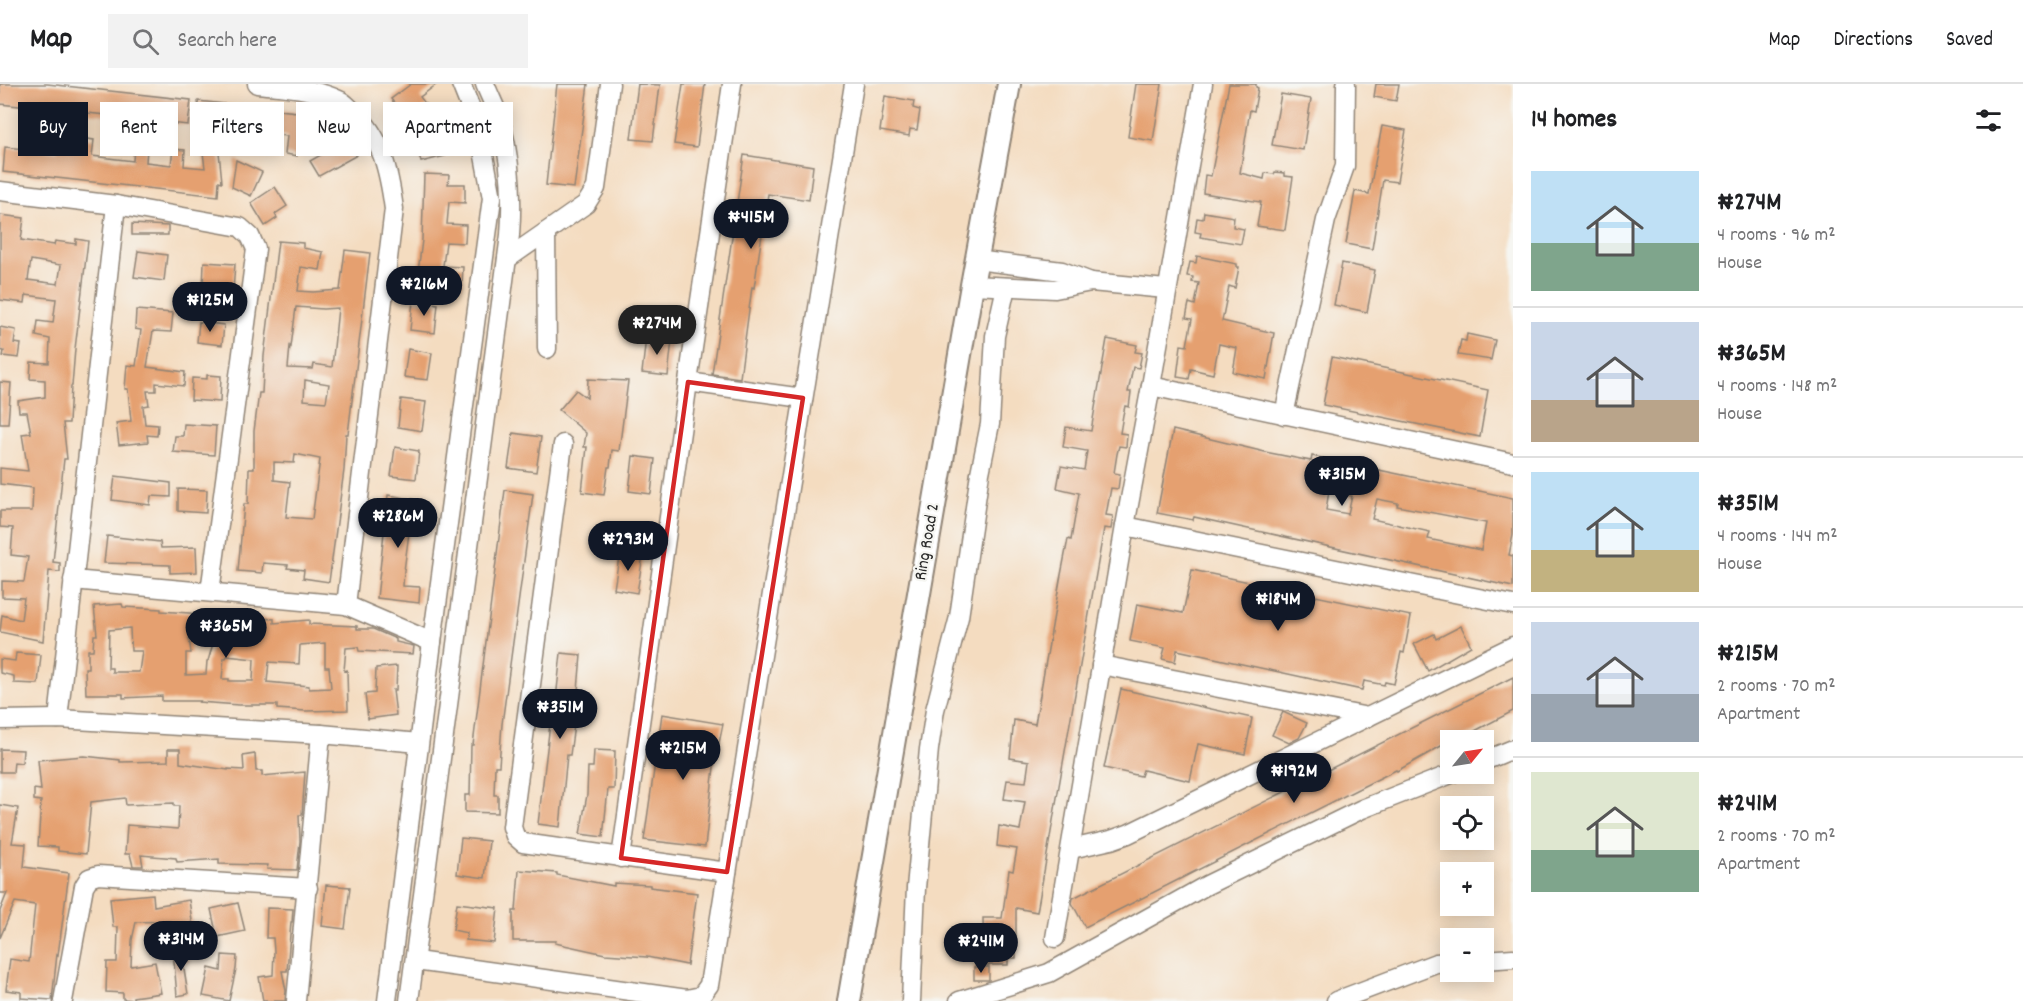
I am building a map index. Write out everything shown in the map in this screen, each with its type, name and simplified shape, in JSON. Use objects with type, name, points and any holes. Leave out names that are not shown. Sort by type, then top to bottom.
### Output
[{"type":"main road","name":"Ring Road 2","points":[[849,1001],[976,260],[1009,84]]},
{"type":"street","points":[[257,84],[312,91],[342,101],[367,123],[381,149],[390,179],[394,209],[346,605]]},
{"type":"street","points":[[387,1001],[432,642],[492,198],[479,129],[461,84]]},
{"type":"street","points":[[409,1001],[507,259],[513,198],[500,122],[485,84]]},
{"type":"street","points":[[507,259],[586,204],[596,188],[610,84]]},
{"type":"street","points":[[621,858],[732,84]]},
{"type":"street","points":[[416,961],[607,995],[687,999],[701,996],[709,986],[854,84]]},
{"type":"street","points":[[1055,938],[1203,84]]},
{"type":"street","points":[[1284,415],[1326,220],[1345,166],[1346,84]]},
{"type":"street","points":[[0,191],[116,205],[240,227],[250,236],[256,249],[210,592]]},
{"type":"street","points":[[492,198],[513,198]]},
{"type":"street","points":[[58,718],[116,205]]},
{"type":"street","points":[[546,232],[547,349]]},
{"type":"street","points":[[976,260],[1062,271],[1091,282],[1166,289]]},
{"type":"street","points":[[972,285],[1054,289],[1091,282]]},
{"type":"street","points":[[911,1001],[917,877],[929,749],[935,710],[959,617],[980,473],[990,424],[995,336],[1006,286]]},
{"type":"street","points":[[688,382],[803,398]]},
{"type":"street","points":[[1151,386],[1513,463]]},
{"type":"street","points":[[563,444],[512,827],[515,836],[523,843],[727,872]]},
{"type":"street","points":[[455,477],[478,481]]},
{"type":"street","points":[[1125,526],[1513,605]]},
{"type":"street","points":[[73,580],[346,605],[432,642]]},
{"type":"street","points":[[1071,849],[1128,834],[1513,646]]},
{"type":"street","points":[[1101,665],[1368,717]]},
{"type":"street","points":[[0,720],[58,718],[321,734],[419,743]]},
{"type":"street","points":[[296,1001],[321,734]]},
{"type":"street","points":[[1494,757],[1513,749]]},
{"type":"street","points":[[959,1001],[1049,973],[1207,885],[1362,809],[1440,778]]},
{"type":"street","points":[[63,1001],[84,886],[89,878],[98,875],[308,888]]},
{"type":"street","points":[[1494,959],[1513,958]]},
{"type":"street","points":[[1336,1001],[1440,963]]},
{"type":"highlighted area","points":[[688,382],[803,398],[727,872],[621,858]]},
{"type":"building","points":[[0,84],[47,84],[191,100],[188,125],[178,124],[178,102],[100,102],[100,114],[88,113],[88,102],[18,102],[18,106],[0,104]]},
{"type":"building","points":[[411,84],[437,84],[420,97],[424,102],[393,102],[391,99]]},
{"type":"building","points":[[557,84],[588,84],[574,188],[546,185]]},
{"type":"building","points":[[638,84],[660,85],[653,141],[631,139]]},
{"type":"building","points":[[683,84],[705,84],[697,147],[674,144]]},
{"type":"building","points":[[1136,84],[1162,84],[1153,141],[1128,137]]},
{"type":"building","points":[[1229,84],[1256,84],[1258,88],[1254,111],[1250,110],[1240,173],[1264,179],[1265,173],[1274,174],[1275,172],[1293,177],[1285,230],[1257,226],[1261,202],[1203,193],[1205,175],[1211,176]]},
{"type":"building","points":[[1376,84],[1399,84],[1396,101],[1374,97]]},
{"type":"building","points":[[1281,94],[1311,99],[1303,150],[1272,145]]},
{"type":"building","points":[[885,96],[914,101],[913,108],[920,110],[917,130],[910,129],[909,136],[880,131]]},
{"type":"building","points":[[284,111],[296,112],[296,156],[285,154],[287,136],[284,136]]},
{"type":"building","points":[[1382,126],[1406,130],[1397,182],[1383,180],[1372,249],[1346,244],[1355,191],[1369,194]]},
{"type":"building","points":[[88,139],[94,140],[92,156],[133,161],[133,156],[146,156],[146,162],[171,165],[172,156],[178,156],[178,149],[185,150],[184,166],[205,168],[203,156],[219,156],[222,182],[219,181],[218,196],[3,172],[5,147],[18,148],[18,156],[88,156]]},
{"type":"building","points":[[744,155],[813,166],[809,200],[768,194],[754,288],[752,287],[740,378],[712,374]]},
{"type":"building","points":[[319,156],[355,156],[319,176],[310,161]]},
{"type":"building","points":[[419,156],[445,156],[421,162]]},
{"type":"building","points":[[236,160],[262,172],[251,196],[232,187]]},
{"type":"building","points":[[424,174],[449,175],[448,184],[465,184],[465,203],[449,202],[447,224],[466,225],[465,243],[446,242],[443,266],[463,267],[462,286],[417,281],[422,240]]},
{"type":"building","points":[[275,187],[287,206],[275,214],[277,218],[265,226],[251,203]]},
{"type":"building","points":[[1204,212],[1234,217],[1233,227],[1244,229],[1241,244],[1200,237],[1201,233],[1195,232],[1197,218],[1203,219]]},
{"type":"building","points":[[0,215],[24,218],[21,240],[54,245],[55,241],[76,244],[76,239],[88,241],[71,386],[69,423],[63,423],[67,459],[64,459],[53,562],[60,563],[60,572],[49,571],[43,641],[0,632],[2,615],[21,620],[24,598],[2,597],[2,581],[24,582],[28,557],[11,555],[13,528],[0,527],[0,511],[32,511],[33,488],[0,484],[0,468],[28,471],[22,434],[31,433],[27,412],[19,412],[18,401],[45,397],[45,380],[30,379],[31,362],[49,363],[50,339],[36,336],[38,321],[53,323],[56,299],[26,295],[25,303],[0,300]],"holes":[[[31,260],[61,265],[58,284],[28,280]]]},
{"type":"building","points":[[132,224],[168,226],[168,235],[132,235]]},
{"type":"building","points":[[278,241],[303,243],[303,248],[323,252],[320,270],[301,267],[298,291],[340,290],[345,250],[370,253],[329,582],[303,578],[304,570],[287,568],[288,565],[263,563],[262,573],[238,571],[244,504],[248,504],[249,469],[254,469],[254,431],[259,393],[262,393],[264,356]],"holes":[[[296,307],[338,308],[332,367],[314,364],[313,369],[288,368]],[[305,380],[329,384],[326,402],[304,400]],[[295,454],[320,459],[312,519],[286,517],[290,482],[274,480],[274,462],[294,463]]]},
{"type":"building","points":[[138,251],[167,255],[164,281],[134,277]]},
{"type":"building","points":[[1197,256],[1237,264],[1239,267],[1235,288],[1229,286],[1222,321],[1274,333],[1266,379],[1233,372],[1237,348],[1219,344],[1213,374],[1191,369],[1189,379],[1177,377],[1181,345],[1187,346],[1192,319],[1186,318],[1189,303],[1195,305],[1199,283],[1192,282],[1193,277],[1187,276],[1190,262],[1196,263]]},
{"type":"building","points":[[204,262],[235,264],[233,291],[231,291],[229,305],[215,303],[216,290],[203,289]]},
{"type":"building","points":[[1342,263],[1375,270],[1367,312],[1334,305]]},
{"type":"building","points":[[413,301],[438,304],[435,333],[410,330]]},
{"type":"building","points":[[136,310],[173,313],[171,332],[153,331],[147,367],[185,372],[184,386],[156,383],[156,391],[147,391],[149,405],[143,406],[145,424],[158,425],[157,436],[147,435],[148,442],[119,445],[116,423],[131,421],[128,389],[125,389],[127,365],[136,366],[141,330],[135,329]]},
{"type":"building","points":[[199,322],[224,325],[222,345],[197,342]]},
{"type":"building","points":[[0,327],[16,330],[14,343],[21,344],[19,358],[3,356],[4,351],[0,350]]},
{"type":"building","points":[[1467,334],[1495,340],[1491,360],[1458,355],[1461,340],[1466,341]]},
{"type":"building","points":[[646,337],[672,340],[668,376],[642,373]]},
{"type":"building","points":[[1107,339],[1137,345],[1135,352],[1142,353],[1139,368],[1133,367],[1128,392],[1131,392],[1129,407],[1125,406],[1123,415],[1120,433],[1127,434],[1126,447],[1119,446],[1117,454],[1114,473],[1120,474],[1118,489],[1111,488],[1106,515],[1113,516],[1111,529],[1104,528],[1037,912],[1016,908],[1016,958],[1008,958],[1008,965],[984,965],[983,918],[1002,918],[1009,870],[1013,871],[1017,849],[997,846],[999,826],[1020,830],[1025,802],[1004,799],[1007,780],[1026,782],[1029,761],[1010,758],[1014,720],[1035,724],[1060,580],[1068,539],[1071,540],[1079,493],[1057,488],[1061,466],[1084,470],[1087,451],[1063,447],[1066,427],[1091,431]]},
{"type":"building","points":[[408,349],[432,353],[428,380],[404,377]]},
{"type":"building","points":[[1332,357],[1488,390],[1480,437],[1323,405]]},
{"type":"building","points":[[207,375],[221,376],[220,402],[191,400],[192,378],[207,379]]},
{"type":"building","points":[[588,379],[628,381],[619,451],[612,450],[604,495],[582,492],[587,447],[584,447],[586,433],[559,410],[576,390],[587,398]]},
{"type":"building","points":[[0,382],[11,383],[8,424],[0,424]]},
{"type":"building","points":[[401,399],[426,402],[422,431],[398,427]]},
{"type":"building","points":[[184,424],[216,426],[214,455],[173,452],[175,436],[183,436]]},
{"type":"building","points":[[1173,430],[1311,461],[1312,456],[1513,498],[1513,535],[1509,555],[1513,556],[1513,587],[1194,517],[1193,520],[1157,513]],"holes":[[[1329,491],[1352,496],[1348,514],[1326,510]],[[1377,499],[1398,503],[1397,506],[1486,523],[1481,550],[1428,539],[1430,532],[1372,519]]]},
{"type":"building","points":[[513,433],[541,437],[536,472],[508,468]]},
{"type":"building","points":[[395,447],[419,451],[416,479],[391,476]]},
{"type":"building","points":[[633,456],[655,459],[651,494],[629,491]]},
{"type":"building","points":[[115,476],[171,483],[171,497],[151,496],[150,505],[112,500]]},
{"type":"building","points":[[178,489],[207,490],[206,513],[178,511]]},
{"type":"building","points":[[505,490],[533,494],[502,724],[499,766],[495,766],[494,795],[498,795],[498,813],[465,812],[465,795],[470,795],[471,745],[473,745]]},
{"type":"building","points":[[388,495],[413,499],[411,509],[429,511],[428,526],[410,525],[404,571],[403,586],[420,587],[419,603],[377,598]]},
{"type":"building","points":[[107,536],[160,542],[161,548],[196,547],[197,572],[170,573],[170,565],[104,563]]},
{"type":"building","points":[[620,551],[643,555],[637,593],[614,589]]},
{"type":"building","points":[[1192,570],[1411,616],[1404,653],[1401,652],[1394,684],[1385,682],[1384,685],[1364,681],[1362,690],[1177,650],[1175,662],[1162,659],[1165,648],[1130,641],[1137,604],[1183,613]]},
{"type":"building","points":[[122,604],[123,607],[161,609],[161,611],[274,619],[274,623],[309,620],[309,624],[357,626],[357,629],[373,629],[396,639],[396,642],[414,646],[413,654],[359,651],[358,647],[346,648],[344,671],[347,670],[348,710],[306,711],[277,709],[277,705],[162,701],[162,696],[123,698],[123,694],[86,694],[85,668],[88,668],[88,650],[93,650],[94,635],[97,635],[94,606]],"holes":[[[130,628],[131,651],[142,651],[139,672],[112,672],[112,668],[108,668],[109,630]],[[189,638],[214,640],[207,661],[206,674],[186,675],[186,653],[191,653]],[[325,643],[325,667],[329,667],[331,688],[309,689],[309,686],[267,682],[269,662],[299,664],[300,645]],[[227,656],[254,659],[253,681],[222,679],[224,658]]]},
{"type":"building","points":[[1461,626],[1471,646],[1428,671],[1414,644],[1434,634],[1436,639]]},
{"type":"building","points":[[16,653],[41,655],[38,684],[14,683],[14,676],[0,673],[0,659],[15,661]]},
{"type":"building","points":[[561,653],[581,655],[560,827],[538,824]]},
{"type":"building","points":[[397,666],[396,690],[393,690],[396,715],[368,719],[365,694],[375,693],[376,668]]},
{"type":"building","points":[[1513,677],[1513,711],[1477,730],[1440,730],[1440,747],[1397,771],[1085,927],[1072,903],[1073,898]]},
{"type":"building","points":[[1121,689],[1252,718],[1245,754],[1198,744],[1190,781],[1143,770],[1141,776],[1104,768]]},
{"type":"building","points":[[1283,712],[1307,723],[1299,738],[1289,743],[1272,735]]},
{"type":"building","points":[[662,714],[723,724],[714,767],[705,847],[644,840]]},
{"type":"building","points":[[0,749],[23,750],[22,763],[14,762],[13,772],[0,772]]},
{"type":"building","points":[[168,749],[180,749],[180,763],[244,770],[243,756],[255,754],[256,771],[262,771],[262,776],[305,772],[302,815],[299,815],[300,841],[297,870],[267,869],[268,865],[219,864],[219,859],[177,862],[176,858],[141,855],[143,866],[133,866],[130,854],[125,854],[127,825],[178,829],[179,806],[174,806],[174,803],[126,805],[125,798],[91,802],[86,854],[58,851],[58,847],[38,846],[41,801],[34,800],[34,789],[41,790],[38,760],[84,756],[120,760],[120,762],[168,761]]},
{"type":"building","points":[[594,750],[615,751],[614,789],[608,789],[603,837],[580,834],[587,795],[588,767],[593,767]]},
{"type":"building","points":[[0,805],[18,808],[12,843],[26,844],[24,867],[69,873],[52,1000],[21,998],[21,992],[6,990],[10,959],[29,962],[35,905],[15,902],[0,938],[0,911],[7,893],[0,893]]},
{"type":"building","points":[[461,838],[489,841],[485,878],[457,874]]},
{"type":"building","points":[[519,870],[557,873],[557,875],[614,886],[614,883],[650,885],[650,887],[697,893],[687,965],[647,957],[605,954],[555,943],[556,941],[513,941],[513,911],[516,911]]},
{"type":"building","points":[[326,885],[350,887],[345,929],[322,926]]},
{"type":"building","points":[[153,894],[154,906],[189,900],[193,928],[190,944],[172,948],[170,921],[136,922],[132,940],[131,966],[155,962],[161,993],[133,997],[133,1000],[123,999],[123,993],[106,992],[107,962],[117,962],[118,927],[113,927],[110,898]]},
{"type":"building","points":[[238,903],[245,931],[217,937],[211,909]]},
{"type":"building","points":[[457,903],[498,908],[494,943],[466,940],[467,933],[453,930]]},
{"type":"building","points":[[267,908],[293,909],[287,971],[282,971],[286,991],[285,1001],[263,1001],[259,977],[273,975],[273,938],[266,938]]},
{"type":"building","points":[[180,949],[181,952],[188,953],[189,962],[183,963],[188,994],[177,996],[173,950]]},
{"type":"building","points":[[222,955],[237,956],[229,1001],[203,996],[209,968],[221,971]]},
{"type":"building","points":[[974,967],[989,967],[989,980],[974,980]]}]
